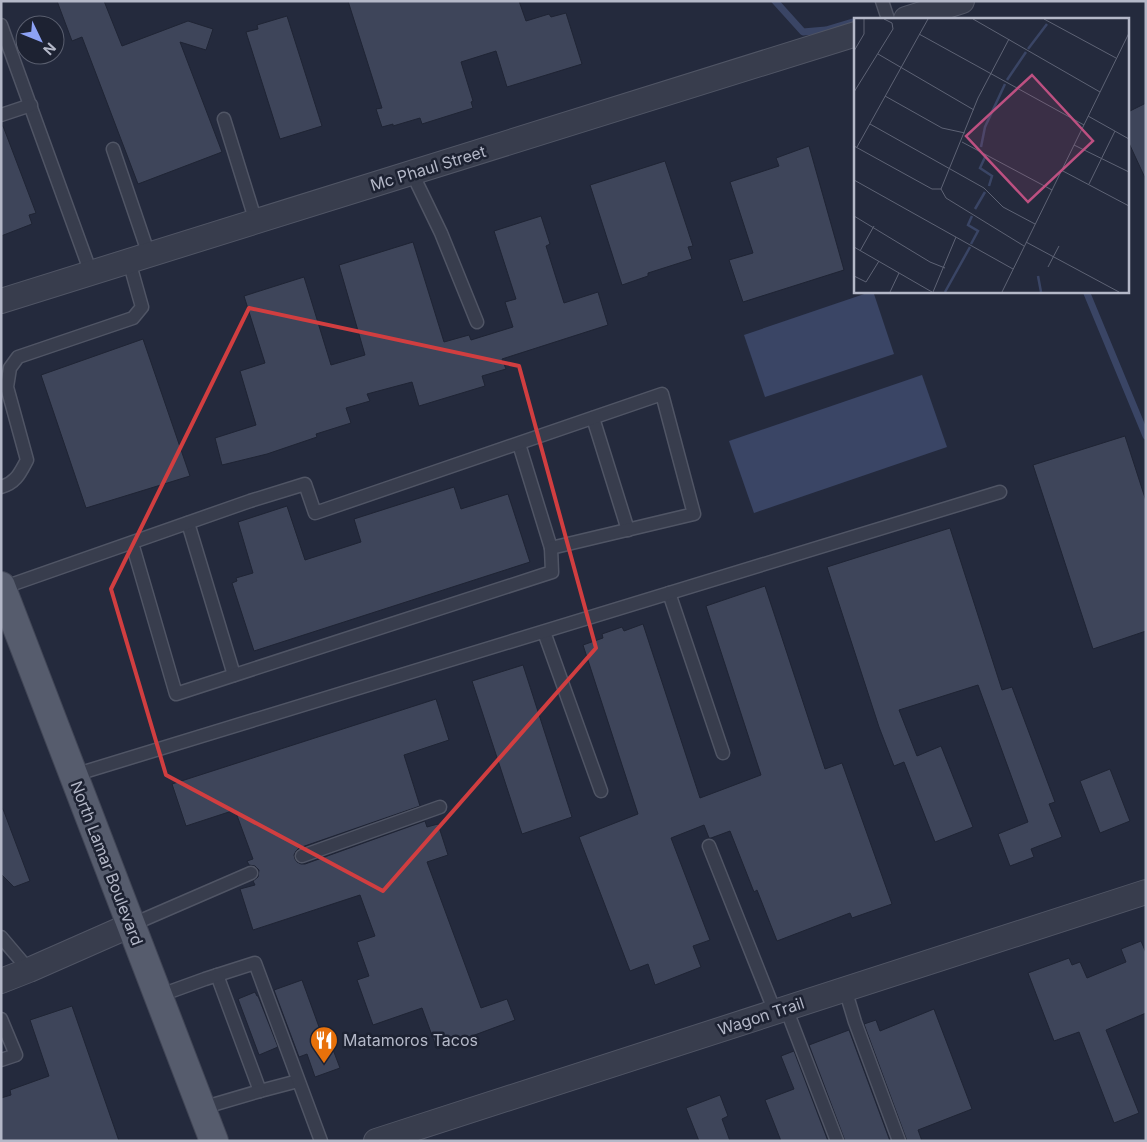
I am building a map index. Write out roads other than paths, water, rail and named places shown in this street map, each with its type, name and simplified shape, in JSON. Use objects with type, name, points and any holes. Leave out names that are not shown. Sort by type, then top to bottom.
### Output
[{"type":"main road","name":"North Lamar Boulevard","points":[[2,587],[214,1141]]},
{"type":"street","points":[[909,18],[962,1]]},
{"type":"street","name":"Mc Phaul Street","points":[[1,301],[854,35]]},
{"type":"street","name":"Wagon Trail","points":[[376,1141],[1146,892]]},
{"type":"street","points":[[1,981],[131,924]]},
{"type":"lane","points":[[882,1],[888,18]]},
{"type":"lane","points":[[1,25],[6,52],[30,105],[91,273]]},
{"type":"lane","points":[[1,115],[30,105]]},
{"type":"lane","points":[[224,119],[256,222]]},
{"type":"lane","points":[[1,487],[8,485],[19,476],[27,460],[7,387],[10,368],[18,357],[133,318],[142,307],[139,258],[113,149]]},
{"type":"lane","points":[[412,173],[441,233],[477,322]]},
{"type":"lane","points":[[2,587],[250,501],[305,484],[315,513],[662,394],[694,514],[551,548]]},
{"type":"lane","points":[[593,418],[628,530]]},
{"type":"lane","points":[[132,543],[176,694],[552,572],[551,548],[519,444]]},
{"type":"lane","points":[[74,775],[1000,492]]},
{"type":"lane","points":[[188,523],[234,675]]},
{"type":"lane","points":[[669,593],[724,753]]},
{"type":"lane","points":[[544,632],[601,791]]},
{"type":"lane","points":[[302,856],[440,807]]},
{"type":"lane","points":[[709,846],[837,1141]]},
{"type":"lane","points":[[131,924],[251,873]]},
{"type":"lane","points":[[1,937],[29,970]]},
{"type":"lane","points":[[158,996],[255,963],[320,1141]]},
{"type":"lane","points":[[217,975],[260,1091]]},
{"type":"lane","points":[[845,989],[855,1022],[899,1141]]},
{"type":"lane","points":[[1,1019],[16,1055],[1,1060]]},
{"type":"lane","points":[[202,1108],[298,1081]]},
{"type":"water","points":[[873,292],[894,354],[765,397],[744,335]]},
{"type":"water","points":[[922,375],[947,447],[754,513],[729,441]]},
{"type":"waterway","points":[[775,1],[803,32],[826,30],[854,22]]},
{"type":"waterway","points":[[1086,292],[1146,436]]},
{"type":"place","name":"Matamoros Tacos","points":[[324,1064]]}]
